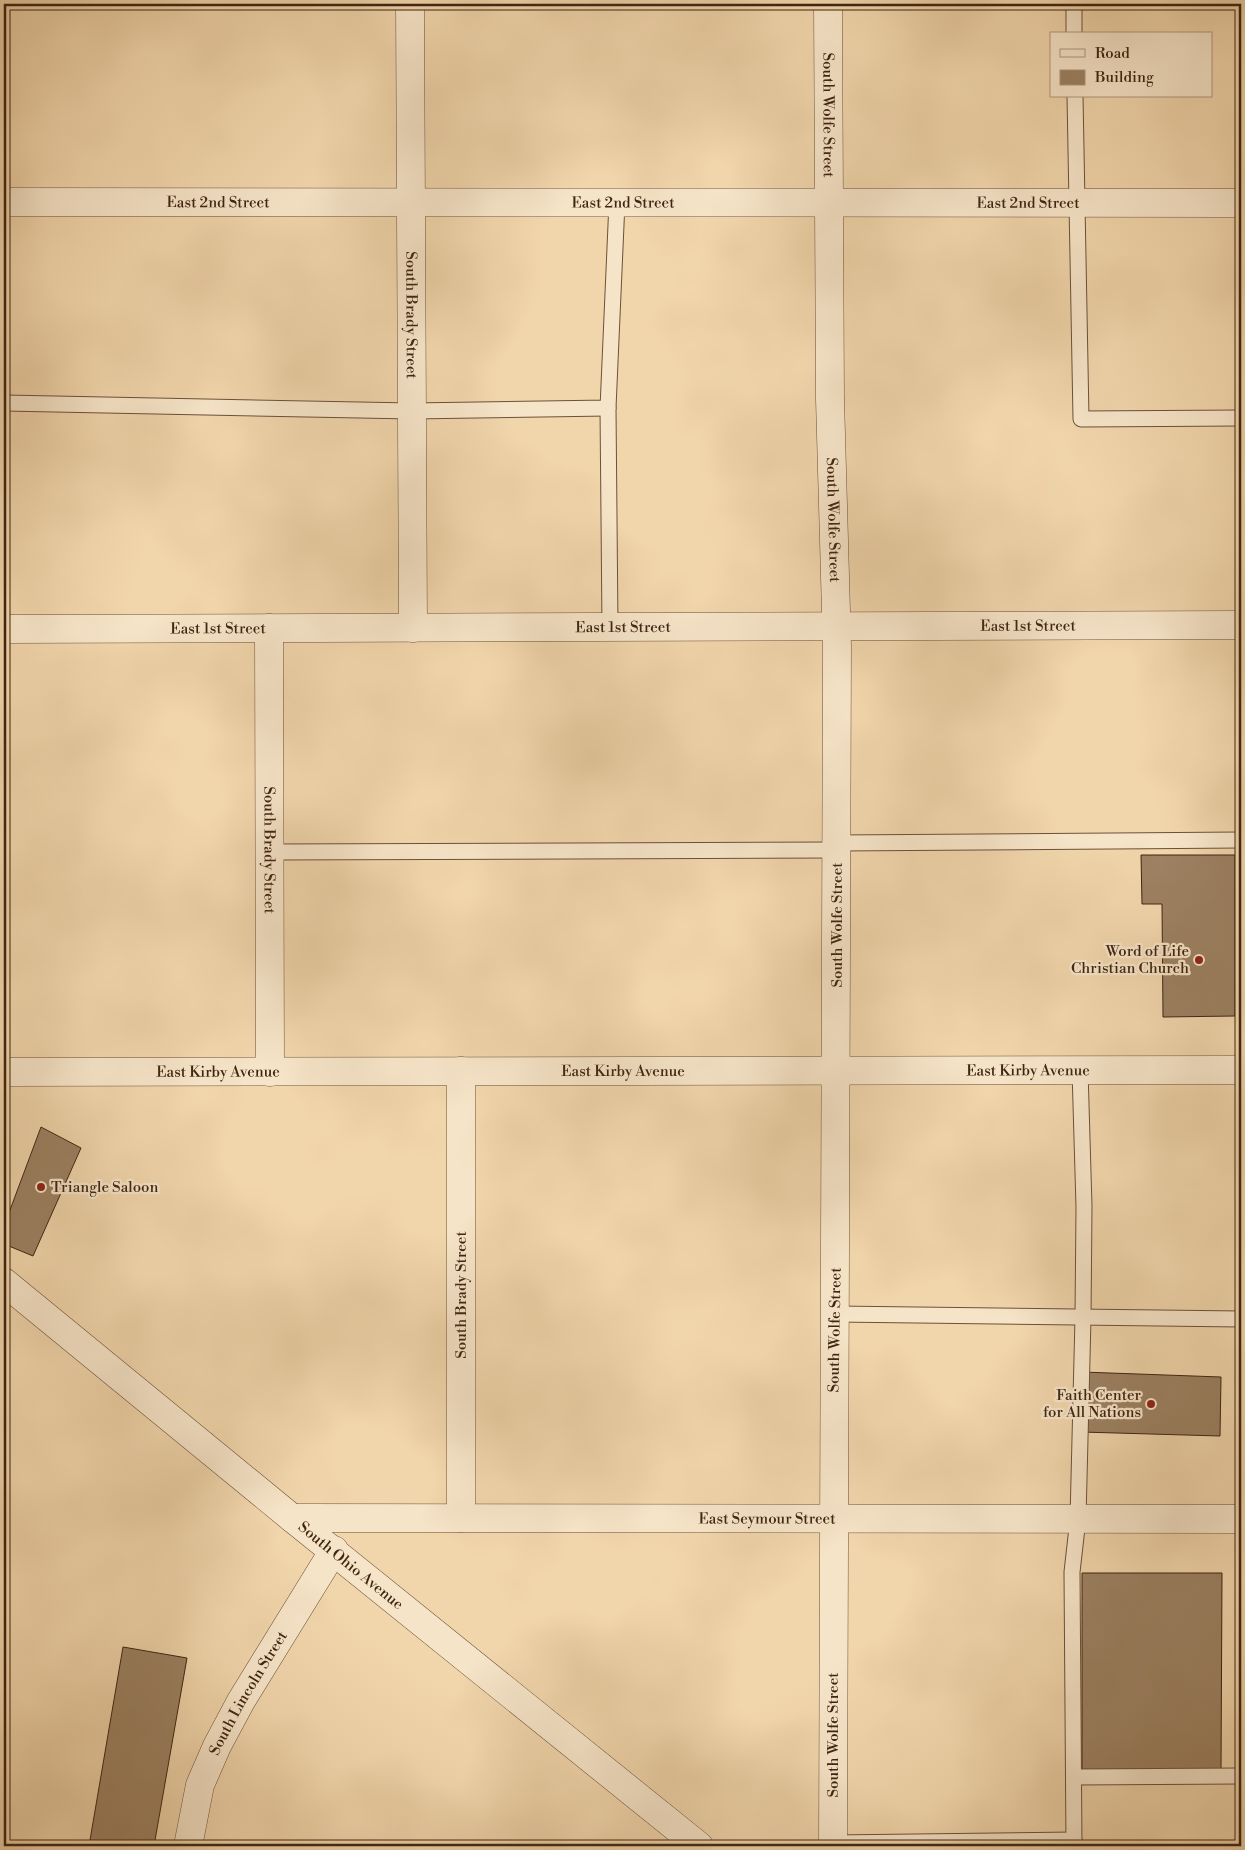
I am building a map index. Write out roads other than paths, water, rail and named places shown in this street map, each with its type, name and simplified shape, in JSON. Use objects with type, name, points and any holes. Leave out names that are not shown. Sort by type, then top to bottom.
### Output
[{"type":"street","name":"South Brady Street","points":[[410,4],[413,628]]},
{"type":"street","name":"South Wolfe Street","points":[[828,4],[830,399],[837,847],[833,1844]]},
{"type":"street","name":"East 2nd Street","points":[[4,202],[1241,203]]},
{"type":"street","name":"East 1st Street","points":[[4,629],[1241,625]]},
{"type":"street","name":"South Brady Street","points":[[269,628],[270,1072]]},
{"type":"street","name":"East Kirby Avenue","points":[[4,1072],[1241,1070]]},
{"type":"street","name":"South Brady Street","points":[[461,1071],[461,1518]]},
{"type":"street","name":"South Ohio Avenue","points":[[4,1282],[292,1518],[334,1550],[698,1846]]},
{"type":"street","name":"East Seymour Street","points":[[292,1518],[1241,1520]]},
{"type":"street","name":"South Lincoln Street","points":[[188,1846],[200,1785],[217,1746],[241,1701],[334,1550]]},
{"type":"lane","points":[[1074,4],[1074,32]]},
{"type":"lane","points":[[1075,98],[1081,419],[1241,418]]},
{"type":"lane","points":[[610,627],[608,408],[617,202]]},
{"type":"lane","points":[[4,403],[412,411],[608,408]]},
{"type":"lane","points":[[269,852],[837,847],[1241,840]]},
{"type":"lane","points":[[833,1844],[1074,1843],[1072,1572],[1078,1519],[1084,1207],[1080,1070]]},
{"type":"lane","points":[[836,1314],[1241,1319]]},
{"type":"lane","points":[[1074,1777],[1241,1776]]},
{"type":"place","name":"Word of Life Christian Church","points":[[1199,960]]},
{"type":"place","name":"Triangle Saloon","points":[[41,1187]]},
{"type":"place","name":"Faith Center for All Nations","points":[[1151,1404]]}]
